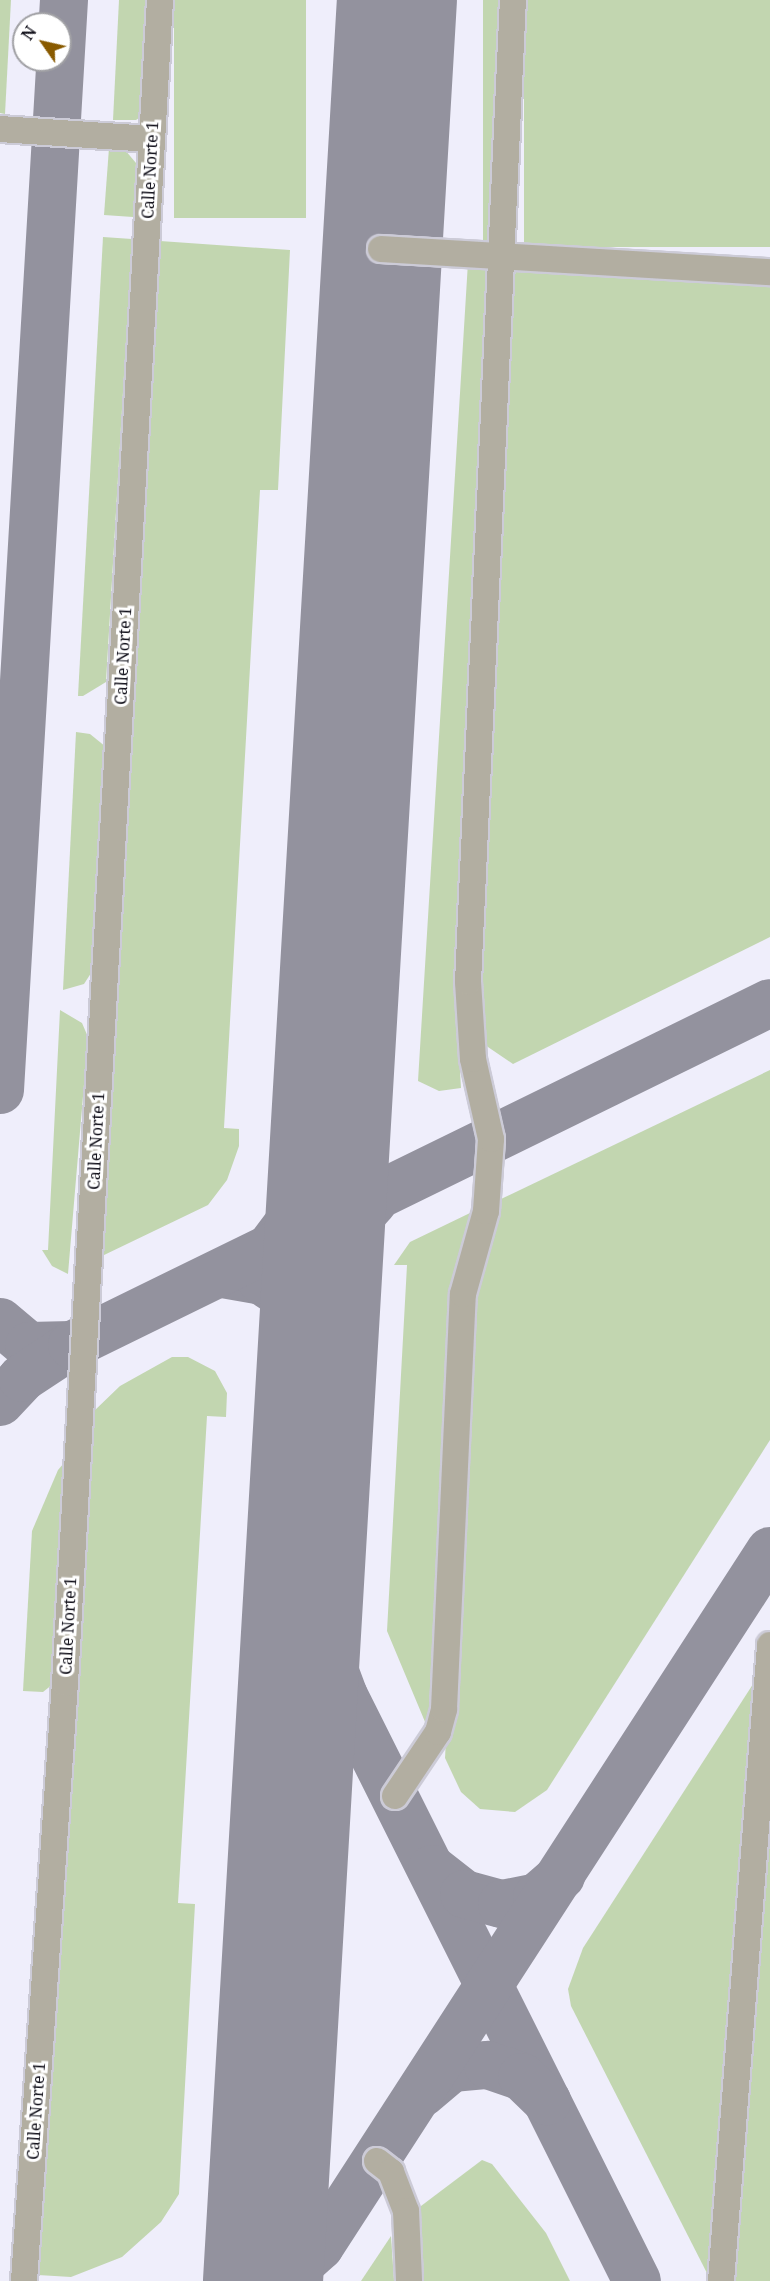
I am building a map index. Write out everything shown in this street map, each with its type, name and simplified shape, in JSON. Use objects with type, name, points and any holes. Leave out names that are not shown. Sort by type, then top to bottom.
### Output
[{"type":"lane","name":"Calle Norte 1","points":[[24,2281],[65,1683],[160,0]]},
{"type":"lane","points":[[395,1797],[438,1732],[444,1709],[463,1294],[486,1211],[491,1139],[473,1059],[468,982],[513,0]]},
{"type":"lane","points":[[0,129],[152,139]]},
{"type":"lane","points":[[381,249],[502,254],[770,272]]},
{"type":"lane","points":[[722,2281],[770,1645]]},
{"type":"lane","points":[[376,2161],[391,2172],[405,2211],[409,2281]]},
{"type":"green space","points":[[0,0],[11,0],[5,114],[0,113]]},
{"type":"green space","points":[[119,0],[150,0],[142,116],[136,120],[113,120]]},
{"type":"green space","points":[[174,0],[306,0],[306,218],[174,218]]},
{"type":"green space","points":[[483,0],[503,0],[503,244],[483,244]]},
{"type":"green space","points":[[524,0],[770,0],[770,247],[524,247]]},
{"type":"green space","points":[[109,148],[125,150],[136,163],[133,217],[104,215]]},
{"type":"green space","points":[[103,237],[132,239],[106,682],[83,696],[78,696]]},
{"type":"green space","points":[[160,241],[290,250],[278,490],[260,490],[224,1128],[239,1129],[239,1146],[227,1180],[208,1205],[102,1256]]},
{"type":"green space","points":[[468,262],[495,264],[457,1020],[461,1088],[439,1091],[418,1081]]},
{"type":"green space","points":[[510,266],[770,282],[770,937],[513,1064],[485,1045],[478,1020]]},
{"type":"green space","points":[[76,732],[90,734],[106,747],[93,970],[84,984],[63,990]]},
{"type":"green space","points":[[60,1010],[82,1023],[88,1037],[68,1274],[52,1266],[42,1250],[48,1250]]},
{"type":"green space","points":[[770,1070],[770,1440],[547,1790],[515,1812],[480,1809],[461,1792],[445,1758],[472,1288],[501,1199]]},
{"type":"green space","points":[[470,1213],[478,1213],[451,1298],[428,1729],[387,1631],[407,1265],[394,1265],[410,1242]]},
{"type":"green space","points":[[172,1357],[188,1357],[215,1371],[227,1393],[226,1417],[207,1416],[178,1903],[195,1904],[179,2194],[161,2222],[122,2257],[71,2277],[38,2275],[93,1412],[120,1386]]},
{"type":"green space","points":[[70,1456],[53,1684],[43,1692],[23,1691],[32,1531],[58,1470]]},
{"type":"green space","points":[[755,1681],[711,2281],[571,2006],[568,1989],[583,1948]]},
{"type":"green space","points":[[770,1769],[770,2281],[729,2281]]},
{"type":"green space","points":[[482,2160],[492,2164],[546,2233],[570,2281],[418,2281],[421,2206]]},
{"type":"green space","points":[[391,2236],[394,2281],[361,2281]]},
{"type":"taxiway","points":[[0,1090],[64,0]]},
{"type":"taxiway","points":[[0,1402],[22,1378],[72,1345],[770,1003]]},
{"type":"taxiway","points":[[273,1244],[312,1192],[332,1123]]},
{"type":"taxiway","points":[[318,1353],[332,1265],[354,1223],[373,1202]]},
{"type":"taxiway","points":[[223,1274],[262,1281],[300,1306],[314,1325],[318,1353]]},
{"type":"taxiway","points":[[0,1322],[29,1346],[72,1345]]},
{"type":"taxiway","points":[[305,1538],[322,1637],[344,1696],[637,2281]]},
{"type":"taxiway","points":[[281,2281],[320,2246],[770,1551]]},
{"type":"taxiway","points":[[432,1869],[464,1894],[502,1904],[537,1897],[561,1876]]},
{"type":"taxiway","points":[[422,2093],[452,2068],[488,2065],[522,2077],[547,2101]]},
{"type":"taxiway","points":[[246,2281],[265,2251]]},
{"type":"runway","points":[[263,2281],[397,0]]}]
